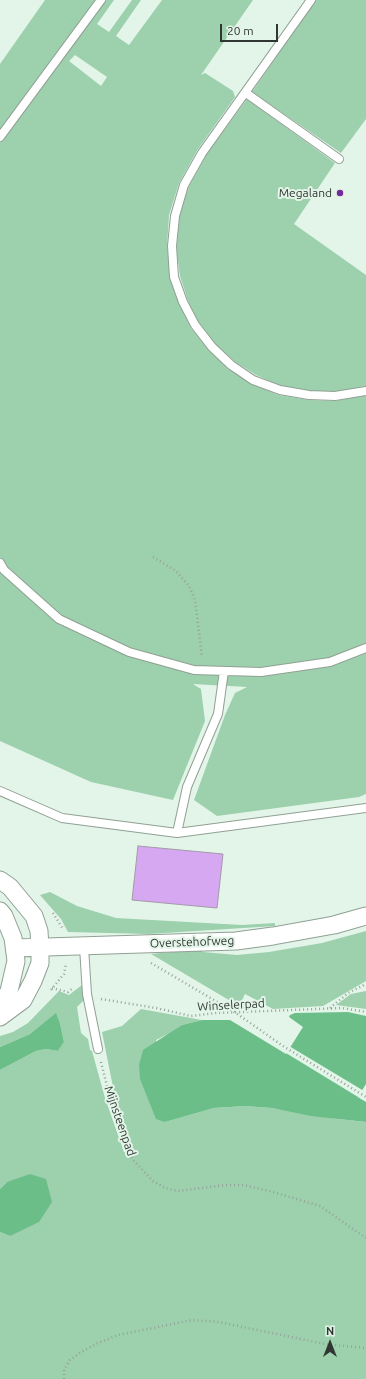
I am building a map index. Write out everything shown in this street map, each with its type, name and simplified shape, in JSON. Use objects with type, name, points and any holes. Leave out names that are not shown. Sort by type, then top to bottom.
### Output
[{"type":"street","points":[[0,880],[10,887],[34,916],[39,931],[40,948],[40,963],[23,1000],[0,1018]]},
{"type":"street","points":[[0,911],[10,929],[15,948],[14,974],[9,991],[0,1009]]},
{"type":"street","name":"Overstehofweg","points":[[15,948],[236,941],[327,926],[366,916]]},
{"type":"lane","points":[[0,137],[101,0]]},
{"type":"lane","points":[[311,0],[246,93],[202,152],[184,185],[175,216],[172,246],[174,277],[183,302],[195,326],[231,365],[253,380],[280,390],[309,395],[336,396],[366,391]]},
{"type":"lane","points":[[246,93],[339,159]]},
{"type":"lane","points":[[0,563],[4,570],[59,619],[129,652],[194,670],[261,672],[330,662],[366,648]]},
{"type":"lane","points":[[177,833],[187,787],[218,714],[224,671]]},
{"type":"lane","points":[[0,791],[62,818],[177,833],[366,808]]},
{"type":"lane","points":[[84,947],[87,994],[98,1049]]},
{"type":"path","points":[[153,557],[176,571],[189,586],[195,600],[204,670]]},
{"type":"path","points":[[146,959],[236,1014],[283,1046],[366,1097]]},
{"type":"path","points":[[58,990],[52,988],[59,979]]},
{"type":"path","points":[[329,1008],[348,993],[366,984]]},
{"type":"path","name":"Winselerpad","points":[[87,994],[103,999],[156,1008],[191,1016],[329,1008],[355,1009],[366,1012]]},
{"type":"path","name":"Mijnsteenpad","points":[[98,1049],[109,1094],[128,1151],[134,1161],[153,1181],[165,1188],[178,1191],[226,1184],[273,1192],[320,1206],[366,1238]]},
{"type":"path","points":[[64,1379],[64,1370],[70,1360],[80,1352],[98,1343],[118,1335],[192,1320],[219,1322],[325,1344],[366,1348]]},
{"type":"shaded area","points":[[45,0],[114,0],[97,24],[109,32],[132,0],[141,0],[116,36],[129,45],[162,0],[253,0],[201,75],[205,73],[233,91],[235,97],[198,149],[179,183],[169,215],[167,246],[171,277],[179,304],[191,328],[209,350],[228,369],[251,383],[278,395],[309,400],[335,401],[366,395],[366,794],[359,797],[217,816],[194,800],[225,715],[235,693],[247,687],[193,684],[201,689],[205,721],[173,800],[91,782],[0,741],[0,64]],"holes":[[[75,55],[107,77],[101,86],[69,61]]]},
{"type":"shaded area","points":[[316,0],[366,0],[366,119],[341,153],[252,92]]},
{"type":"shaded area","points":[[247,99],[335,163],[294,224],[366,275],[366,386],[335,392],[310,391],[281,386],[256,375],[234,361],[215,344],[199,324],[188,301],[180,276],[176,246],[179,217],[189,186],[207,154]]},
{"type":"shaded area","points":[[50,892],[77,906],[116,918],[242,925],[275,923],[275,926],[149,934],[68,932],[61,919],[40,895]]},
{"type":"shaded area","points":[[366,931],[366,981],[323,1006],[273,1009],[245,994],[239,1006],[151,954],[200,949],[203,952],[237,955],[269,952],[322,943]]},
{"type":"shaded area","points":[[82,985],[84,1000],[77,1007],[81,1033],[88,1039],[105,1098],[124,1152],[131,1154],[130,1142],[115,1097],[102,1032],[122,1026],[141,1009],[202,1020],[182,1025],[156,1040],[165,1122],[214,1108],[245,1106],[272,1108],[366,1122],[366,1379],[0,1379],[0,1232],[10,1236],[7,1182],[0,1189],[0,1070],[36,1051],[46,1049],[58,1051],[64,1042],[60,1023],[56,1014],[30,1034],[0,1047],[0,1036],[13,1032],[28,1023],[59,991],[69,995]]},
{"type":"shaded area","points":[[366,991],[366,1009],[336,1005],[351,994]]},
{"type":"shaded area","points":[[348,1012],[366,1016],[366,1084],[358,1097],[366,1102],[366,1122],[311,1116],[272,1108],[245,1106],[214,1108],[165,1122],[156,1119],[140,1079],[139,1065],[143,1050],[182,1025],[202,1020],[230,1020],[286,1054],[303,1027],[289,1017],[290,1015],[295,1013]]},
{"type":"shaded area","points":[[56,1013],[64,1042],[58,1051],[46,1049],[36,1051],[0,1070],[0,1047],[30,1034]]},
{"type":"shaded area","points":[[30,1174],[46,1179],[52,1202],[39,1222],[10,1236],[0,1232],[0,1189],[7,1182]]},
{"type":"pier","points":[[289,1046],[364,1091],[361,1097],[364,1099],[363,1100],[281,1050],[286,1051]]},
{"type":"building","points":[[138,846],[223,854],[217,908],[132,900]]},
{"type":"place","name":"Megaland","points":[[340,193]]}]
